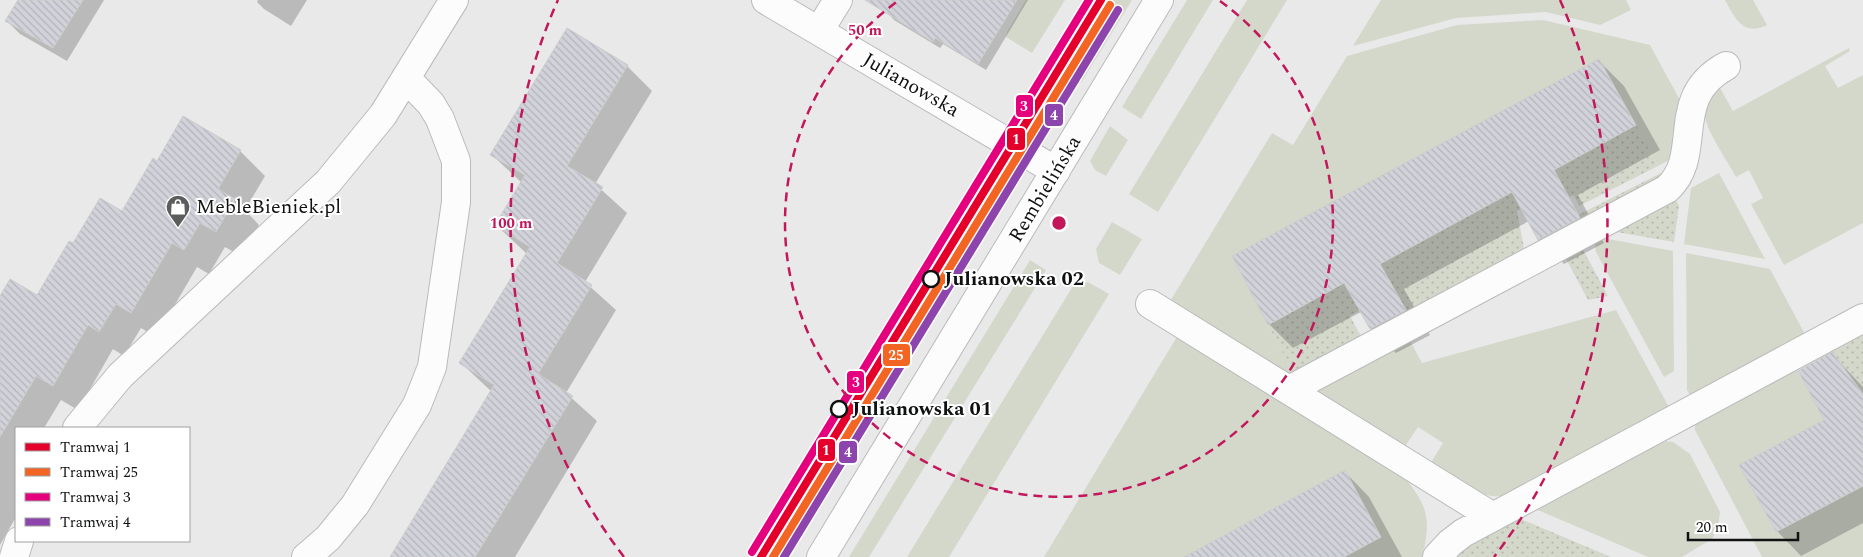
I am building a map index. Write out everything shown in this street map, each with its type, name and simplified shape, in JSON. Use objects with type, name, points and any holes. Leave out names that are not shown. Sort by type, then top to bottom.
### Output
[{"type":"street","points":[[78,427],[120,376],[328,182],[383,115],[407,79],[454,0]]},
{"type":"street","name":"Julianowska","points":[[766,0],[1056,171]]},
{"type":"street","points":[[819,31],[838,0]]},
{"type":"street","name":"Rembielińska","points":[[822,557],[1159,0]]},
{"type":"street","points":[[1289,390],[1662,192],[1673,183],[1681,170],[1691,107],[1697,93],[1710,76],[1726,66]]},
{"type":"street","points":[[306,557],[328,538],[355,505],[417,405],[432,367],[456,202],[456,161],[440,118],[420,90],[407,79]]},
{"type":"street","points":[[1150,304],[1493,517]]},
{"type":"street","points":[[1437,557],[1463,533],[1863,318]]},
{"type":"street","points":[[14,557],[19,542]]},
{"type":"shaded area","points":[[1026,0],[1065,0],[1032,53],[1006,37]]},
{"type":"shaded area","points":[[1110,0],[1132,0],[1081,83],[1072,78],[1065,90],[1058,85]]},
{"type":"shaded area","points":[[1187,0],[1213,0],[1141,119],[1122,107]]},
{"type":"shaded area","points":[[1247,0],[1287,0],[1158,212],[1129,194]]},
{"type":"shaded area","points":[[1381,0],[1626,0],[1631,10],[1600,25],[1546,12],[1456,18],[1353,46]]},
{"type":"shaded area","points":[[1725,0],[1753,0],[1767,25],[1752,29],[1746,27],[1736,19]]},
{"type":"shaded area","points":[[1543,20],[1650,45],[1681,102],[1673,158],[1658,166],[1599,60],[1232,256],[1295,376],[1291,378],[1169,303],[1272,133],[1293,145],[1347,56],[1457,25]]},
{"type":"shaded area","points":[[1849,48],[1850,51],[1825,66],[1838,88],[1863,75],[1863,223],[1784,265],[1751,204],[1763,198],[1749,170],[1736,177],[1711,134],[1704,116],[1704,109],[1710,97],[1720,88],[1733,111]]},
{"type":"shaded area","points":[[1636,125],[1658,166],[1579,206],[1574,195],[1569,197],[1554,170]]},
{"type":"shaded area","points":[[1110,126],[1128,140],[1106,176],[1095,170],[1090,161]]},
{"type":"shaded area","points":[[1671,168],[1670,178],[1582,222],[1578,215]]},
{"type":"shaded area","points":[[1719,173],[1765,259],[1684,244],[1691,188]]},
{"type":"shaded area","points":[[1524,186],[1533,203],[1517,211],[1525,254],[1409,316],[1380,264]]},
{"type":"shaded area","points":[[1672,199],[1676,200],[1679,206],[1674,242],[1611,231]]},
{"type":"shaded area","points":[[1112,222],[1142,239],[1120,275],[1099,263],[1096,249]]},
{"type":"shaded area","points":[[1603,238],[1673,251],[1674,371],[1664,377],[1596,252],[1595,244]]},
{"type":"shaded area","points":[[1581,246],[1608,296],[1588,300],[1564,255]]},
{"type":"shaded area","points":[[1686,253],[1770,269],[1806,336],[1690,395],[1687,390]]},
{"type":"shaded area","points":[[1030,260],[1046,270],[869,557],[849,557]]},
{"type":"shaded area","points":[[1349,280],[1364,308],[1350,316],[1363,340],[1295,376],[1268,325]]},
{"type":"shaded area","points":[[1088,282],[1109,294],[949,557],[907,557],[1073,286]]},
{"type":"shaded area","points":[[1616,310],[1670,409],[1506,495],[1486,495],[1476,492],[1430,464],[1443,443],[1418,427],[1404,448],[1310,390],[1408,337],[1422,363]]},
{"type":"shaded area","points":[[1863,330],[1863,399],[1832,356],[1834,355],[1832,352],[1835,346]]},
{"type":"shaded area","points":[[1178,335],[1405,478],[1419,498],[1426,515],[1427,534],[1422,557],[1344,557],[1381,537],[1345,470],[1185,557],[1044,557]]},
{"type":"shaded area","points":[[1792,368],[1797,370],[1824,420],[1740,465],[1776,532],[1863,486],[1863,557],[1762,557],[1695,430],[1695,423]]},
{"type":"shaded area","points":[[1662,441],[1673,442],[1690,454],[1720,512],[1718,528],[1712,539],[1682,557],[1648,557],[1533,508]]},
{"type":"shaded area","points":[[1516,517],[1611,557],[1451,557]]},
{"type":"building","points":[[18,0],[83,0],[53,48],[5,21]]},
{"type":"building","points":[[865,0],[1017,0],[978,64],[935,38],[933,42]]},
{"type":"building","points":[[567,28],[628,65],[567,166],[603,187],[557,263],[592,285],[538,374],[573,396],[475,557],[390,557],[494,385],[459,363],[530,247],[495,225],[525,175],[490,155]]},
{"type":"building","points":[[1599,59],[1636,125],[1554,170],[1580,218],[1538,240],[1512,192],[1380,264],[1406,310],[1370,329],[1344,283],[1268,325],[1232,256]]},
{"type":"building","points":[[183,116],[241,150],[218,189],[235,199],[216,232],[200,223],[184,250],[172,243],[131,313],[116,304],[99,332],[88,325],[53,386],[36,376],[0,437],[0,296],[10,279],[37,295],[69,241],[73,243],[100,198],[122,211],[153,158],[157,161]]},
{"type":"building","points":[[1832,352],[1863,394],[1863,486],[1776,532],[1739,465],[1824,420],[1798,371]]},
{"type":"building","points":[[1345,470],[1381,537],[1344,557],[1184,557]]},
{"type":"tram line","name":"3","points":[[752,552],[1089,0]]},
{"type":"tram line","name":"1","points":[[761,557],[1101,0]]},
{"type":"tram line","name":"25","points":[[773,557],[1110,5]]},
{"type":"tram line","name":"4","points":[[784,557],[1118,10]]},
{"type":"place","name":"MebleBieniek.pl","points":[[178,228]]},
{"type":"place","name":"Julianowska 02","points":[[931,279]]},
{"type":"place","name":"Julianowska 01","points":[[839,409]]}]
